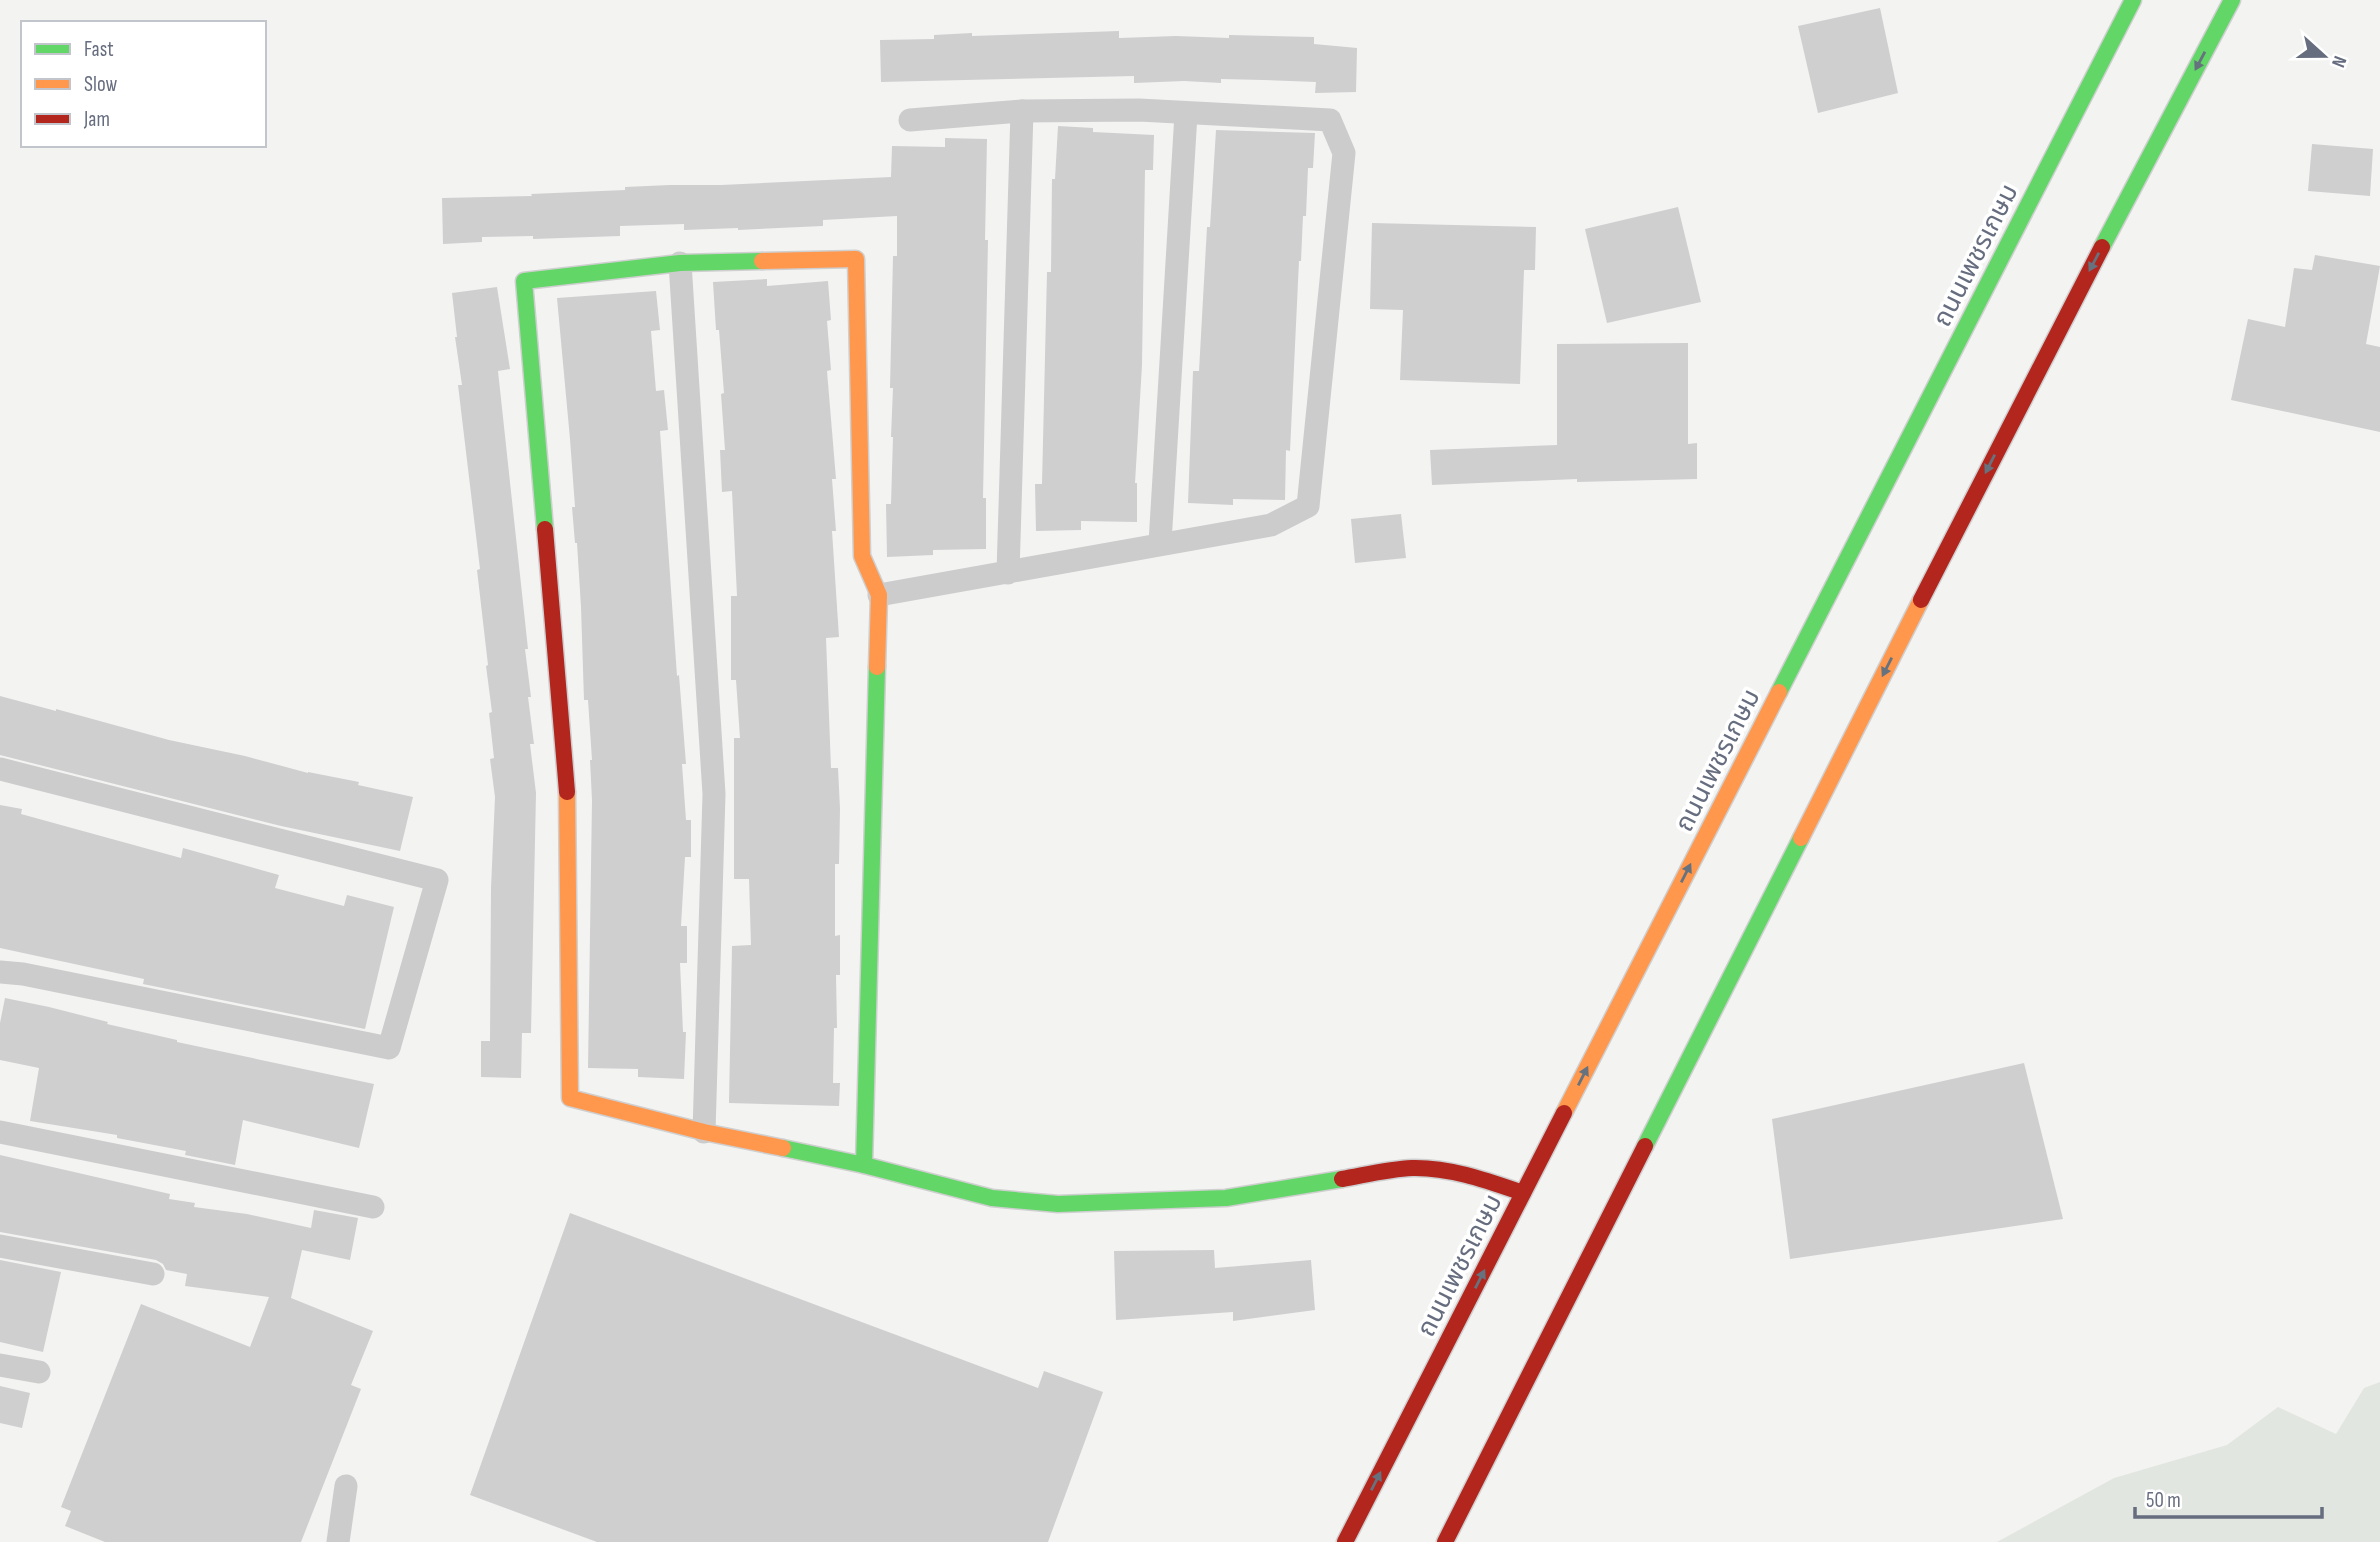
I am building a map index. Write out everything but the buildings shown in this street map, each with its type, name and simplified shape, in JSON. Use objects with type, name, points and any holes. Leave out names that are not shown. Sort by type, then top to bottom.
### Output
[{"type":"main road","name":"ถนนเพชรเกษม","points":[[1345,1542],[2133,0]]},
{"type":"main road","points":[[1445,1542],[2025,393],[2232,0]]},
{"type":"main road","points":[[864,1165],[879,595],[862,556],[856,259],[680,263],[524,281],[568,802],[570,1098],[704,1132],[864,1165],[992,1198],[1058,1204],[1226,1198],[1411,1168],[1434,1168],[1466,1175],[1523,1193]]},
{"type":"street","points":[[879,595],[1160,543],[1271,526],[1308,506],[1344,153],[1330,120],[1139,110],[1022,111],[910,120]]},
{"type":"street","points":[[1008,573],[1022,111]]},
{"type":"street","points":[[1160,543],[1186,114]]},
{"type":"street","points":[[680,263],[714,794],[704,1132]]},
{"type":"street","points":[[0,769],[437,880],[389,1048],[23,974],[0,972]]},
{"type":"street","points":[[0,1132],[373,1207]]},
{"type":"street","points":[[0,1246],[153,1274]]},
{"type":"street","points":[[0,1365],[39,1373]]},
{"type":"street","points":[[338,1542],[345,1486]]},
{"type":"shaded area","points":[[2380,1382],[2380,1542],[1997,1542],[2114,1478],[2227,1445],[2278,1407],[2336,1434],[2364,1388]]},
{"type":"traffic: fast","points":[[1779,692],[2133,0]]},
{"type":"traffic: fast","points":[[2102,247],[2232,0]]},
{"type":"traffic: fast","points":[[545,529],[524,281],[680,263],[762,261]]},
{"type":"traffic: fast","points":[[864,1165],[877,667]]},
{"type":"traffic: fast","points":[[1645,1146],[1801,838]]},
{"type":"traffic: fast","points":[[783,1148],[864,1165],[992,1198],[1058,1204],[1226,1198],[1342,1179]]},
{"type":"traffic: slow","points":[[762,261],[856,259],[862,556],[879,595],[877,667]]},
{"type":"traffic: slow","points":[[1801,838],[1921,600]]},
{"type":"traffic: slow","points":[[1564,1113],[1779,692]]},
{"type":"traffic: slow","points":[[567,792],[570,1098],[704,1132],[783,1148]]},
{"type":"traffic: jam","points":[[1921,600],[2102,247]]},
{"type":"traffic: jam","points":[[545,529],[567,792]]},
{"type":"traffic: jam","points":[[1345,1542],[1564,1113]]},
{"type":"traffic: jam","points":[[1445,1542],[1645,1146]]},
{"type":"traffic: jam","points":[[1342,1179],[1426,1168],[1469,1176],[1523,1193]]}]
